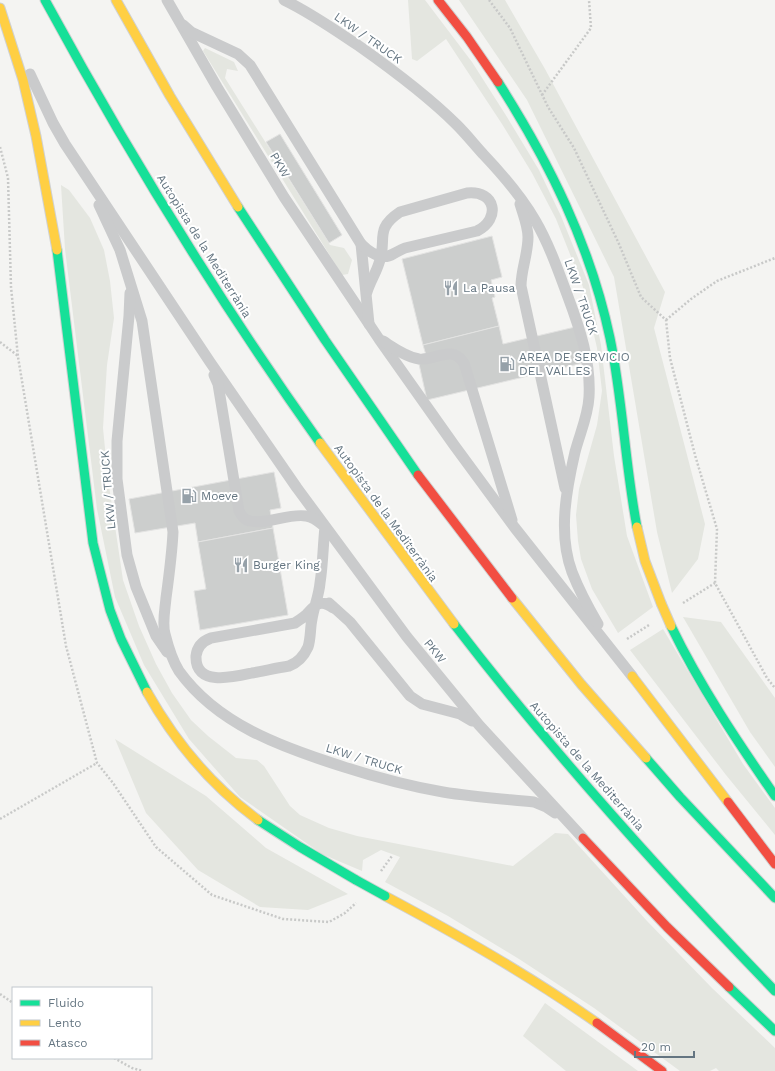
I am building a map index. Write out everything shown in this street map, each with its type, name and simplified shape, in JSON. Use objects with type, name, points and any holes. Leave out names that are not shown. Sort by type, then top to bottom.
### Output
[{"type":"highway","name":"Autopista de la Mediterrània","points":[[45,0],[113,123],[215,288],[268,370],[378,523],[435,600],[490,670],[557,751],[687,899],[775,991]]},
{"type":"highway","points":[[116,0],[170,96],[243,216],[407,460],[493,575],[581,684],[680,797],[775,898]]},
{"type":"highway","points":[[438,0],[499,85],[548,164],[567,204],[585,248],[601,299],[610,339],[638,535],[647,567],[660,603],[682,649],[726,725],[775,796]]},
{"type":"highway","points":[[1,12],[23,80],[36,136],[57,246],[93,543],[100,577],[110,610],[125,648],[162,718],[189,755],[216,783],[245,810],[272,830],[310,854],[516,969],[615,1035],[662,1071]]},
{"type":"highway","points":[[632,676],[775,864]]},
{"type":"highway","points":[[583,838],[667,927],[775,1031]]},
{"type":"lane","name":"PKW","points":[[167,0],[217,87],[284,197],[379,339],[515,528],[632,676]]},
{"type":"lane","name":"LKW / TRUCK","points":[[284,0],[343,35],[402,77],[456,124],[514,190],[549,245],[578,323],[588,366],[588,409],[585,424],[576,448],[566,492],[565,535],[567,553],[572,572],[586,603],[615,654]]},
{"type":"lane","points":[[1,12],[52,123],[82,170]]},
{"type":"lane","points":[[178,20],[191,32],[238,54],[250,65],[361,244],[367,251],[381,256],[392,255],[405,248],[477,231],[488,224],[491,218],[493,211],[492,205],[488,198],[475,192],[467,193],[400,212],[387,222],[382,236],[381,256],[366,297]]},
{"type":"lane","name":"PKW","points":[[82,170],[210,362],[325,527],[407,637],[479,725],[565,819]]},
{"type":"lane","name":"LKW / TRUCK","points":[[82,170],[120,250],[142,321],[173,532],[164,625],[171,653],[179,670]]},
{"type":"lane","name":"LKW / TRUCK","points":[[514,190],[524,215],[528,236],[521,275],[521,286],[566,492]]},
{"type":"lane","points":[[361,244],[369,324]]},
{"type":"lane","name":"LKW / TRUCK","points":[[128,273],[130,296],[129,316],[117,442],[117,479],[126,547],[136,587],[156,636],[179,670],[196,690],[214,707],[251,731],[278,744],[336,764],[402,784],[444,792],[534,802],[546,807],[565,819]]},
{"type":"lane","name":"PKW","points":[[379,339],[413,358],[428,359],[448,353],[456,354],[461,358],[464,363],[515,528]]},
{"type":"lane","name":"PKW","points":[[210,362],[218,384],[239,511],[242,518],[257,522],[303,516],[316,520],[325,527]]},
{"type":"lane","points":[[325,527],[320,583],[316,604],[312,618],[308,647],[304,654],[294,664],[289,666],[225,678],[211,677],[204,674],[200,669],[197,663],[197,651],[205,640],[296,623],[316,604],[324,603],[333,608],[350,622],[410,696],[422,704],[460,714],[479,725]]},
{"type":"lane","points":[[320,583],[325,598],[333,608]]},
{"type":"lane","points":[[565,819],[583,838]]},
{"type":"path","points":[[489,0],[510,28],[548,107],[574,148],[619,244],[641,296],[666,320],[672,365],[694,455],[717,529],[715,583],[767,678],[775,688]]},
{"type":"path","points":[[542,95],[591,28],[589,0]]},
{"type":"path","points":[[0,147],[8,178],[11,287],[18,357],[66,646],[97,762],[156,847],[212,895],[283,919],[329,922],[345,913],[359,901]]},
{"type":"path","points":[[666,320],[691,299],[717,281],[775,258]]},
{"type":"path","points":[[0,342],[18,357]]},
{"type":"path","points":[[0,819],[97,762]]},
{"type":"path","points":[[378,875],[392,856]]},
{"type":"path","points":[[0,994],[12,1002]]},
{"type":"path","points":[[116,1059],[132,1068],[143,1071]]},
{"type":"shaded area","points":[[408,0],[425,0],[472,62],[507,117],[539,170],[561,216],[589,285],[601,345],[614,456],[627,536],[653,607],[618,633],[592,589],[581,559],[578,541],[576,515],[579,489],[597,425],[602,391],[597,348],[583,287],[556,219],[532,173],[502,124],[446,39],[417,61],[412,59]]},
{"type":"shaded area","points":[[459,0],[505,0],[545,69],[665,292],[654,328],[705,524],[698,559],[672,593],[657,532],[614,277],[527,100]]},
{"type":"shaded area","points":[[205,48],[234,62],[238,71],[227,69],[225,78],[330,245],[344,248],[352,260],[348,274],[342,275],[203,51]]},
{"type":"shaded area","points":[[61,185],[69,190],[90,218],[104,250],[110,281],[114,318],[107,365],[103,428],[108,479],[123,580],[139,626],[156,664],[172,693],[191,720],[208,736],[236,758],[257,760],[264,766],[290,806],[300,815],[329,828],[357,836],[513,866],[555,833],[568,834],[647,921],[712,988],[775,1048],[775,1071],[719,1071],[716,1068],[710,1071],[680,1071],[594,1008],[519,959],[448,916],[385,882],[400,857],[381,850],[363,860],[362,871],[322,854],[240,797],[189,739],[144,665],[115,597],[97,509],[65,249]]},
{"type":"shaded area","points":[[683,617],[721,622],[775,698],[775,767],[750,732]]},
{"type":"shaded area","points":[[663,629],[743,764],[775,808],[775,835],[726,775],[630,650]]},
{"type":"shaded area","points":[[115,739],[206,796],[266,848],[348,894],[308,910],[260,907],[198,870],[146,813]]},
{"type":"shaded area","points":[[545,1003],[638,1071],[566,1071],[523,1036]]},
{"type":"building","points":[[280,134],[342,235],[329,243],[266,142]]},
{"type":"building","name":"La Pausa","points":[[492,236],[502,277],[491,280],[495,297],[492,298],[499,326],[423,345],[402,259]]},
{"type":"building","points":[[499,326],[503,344],[575,327],[583,363],[427,400],[419,364],[428,362],[423,345]]},
{"type":"building","points":[[274,472],[281,508],[270,510],[273,528],[198,542],[195,523],[135,533],[129,499]]},
{"type":"building","name":"Burger King","points":[[273,528],[288,615],[200,630],[194,591],[206,589],[198,542]]},
{"type":"traffic: fast","points":[[45,0],[109,114],[210,281],[320,443]]},
{"type":"traffic: fast","points":[[498,82],[517,112],[551,173],[579,237],[602,303],[614,362],[637,527]]},
{"type":"traffic: fast","points":[[238,207],[325,340],[418,475]]},
{"type":"traffic: fast","points":[[57,250],[93,543],[110,610],[121,639],[147,692]]},
{"type":"traffic: fast","points":[[454,624],[530,719],[609,812],[775,991]]},
{"type":"traffic: fast","points":[[671,626],[707,692],[733,734],[775,796]]},
{"type":"traffic: fast","points":[[646,758],[680,797],[775,898]]},
{"type":"traffic: fast","points":[[258,820],[356,880]]},
{"type":"traffic: fast","points":[[356,880],[385,896]]},
{"type":"traffic: fast","points":[[729,987],[775,1031]]},
{"type":"traffic: slow","points":[[116,0],[170,96],[238,207]]},
{"type":"traffic: slow","points":[[0,8],[23,80],[36,136],[57,250]]},
{"type":"traffic: slow","points":[[320,443],[454,624]]},
{"type":"traffic: slow","points":[[637,527],[645,561],[661,603]]},
{"type":"traffic: slow","points":[[512,598],[581,684],[646,758]]},
{"type":"traffic: slow","points":[[661,603],[671,626]]},
{"type":"traffic: slow","points":[[632,676],[728,802]]},
{"type":"traffic: slow","points":[[147,692],[182,746],[225,793],[258,820]]},
{"type":"traffic: slow","points":[[385,896],[493,956],[545,988],[597,1023]]},
{"type":"traffic: jam","points":[[438,0],[467,37],[498,82]]},
{"type":"traffic: jam","points":[[418,475],[512,598]]},
{"type":"traffic: jam","points":[[728,802],[775,864]]},
{"type":"traffic: jam","points":[[583,838],[667,927],[729,987]]},
{"type":"traffic: jam","points":[[597,1023],[662,1071]]},
{"type":"place","name":"La Pausa","points":[[451,288]]},
{"type":"place","name":"AREA DE SERVICIO DEL VALLES","points":[[507,364]]},
{"type":"place","name":"Moeve","points":[[189,496]]},
{"type":"place","name":"Burger King","points":[[241,565]]}]
